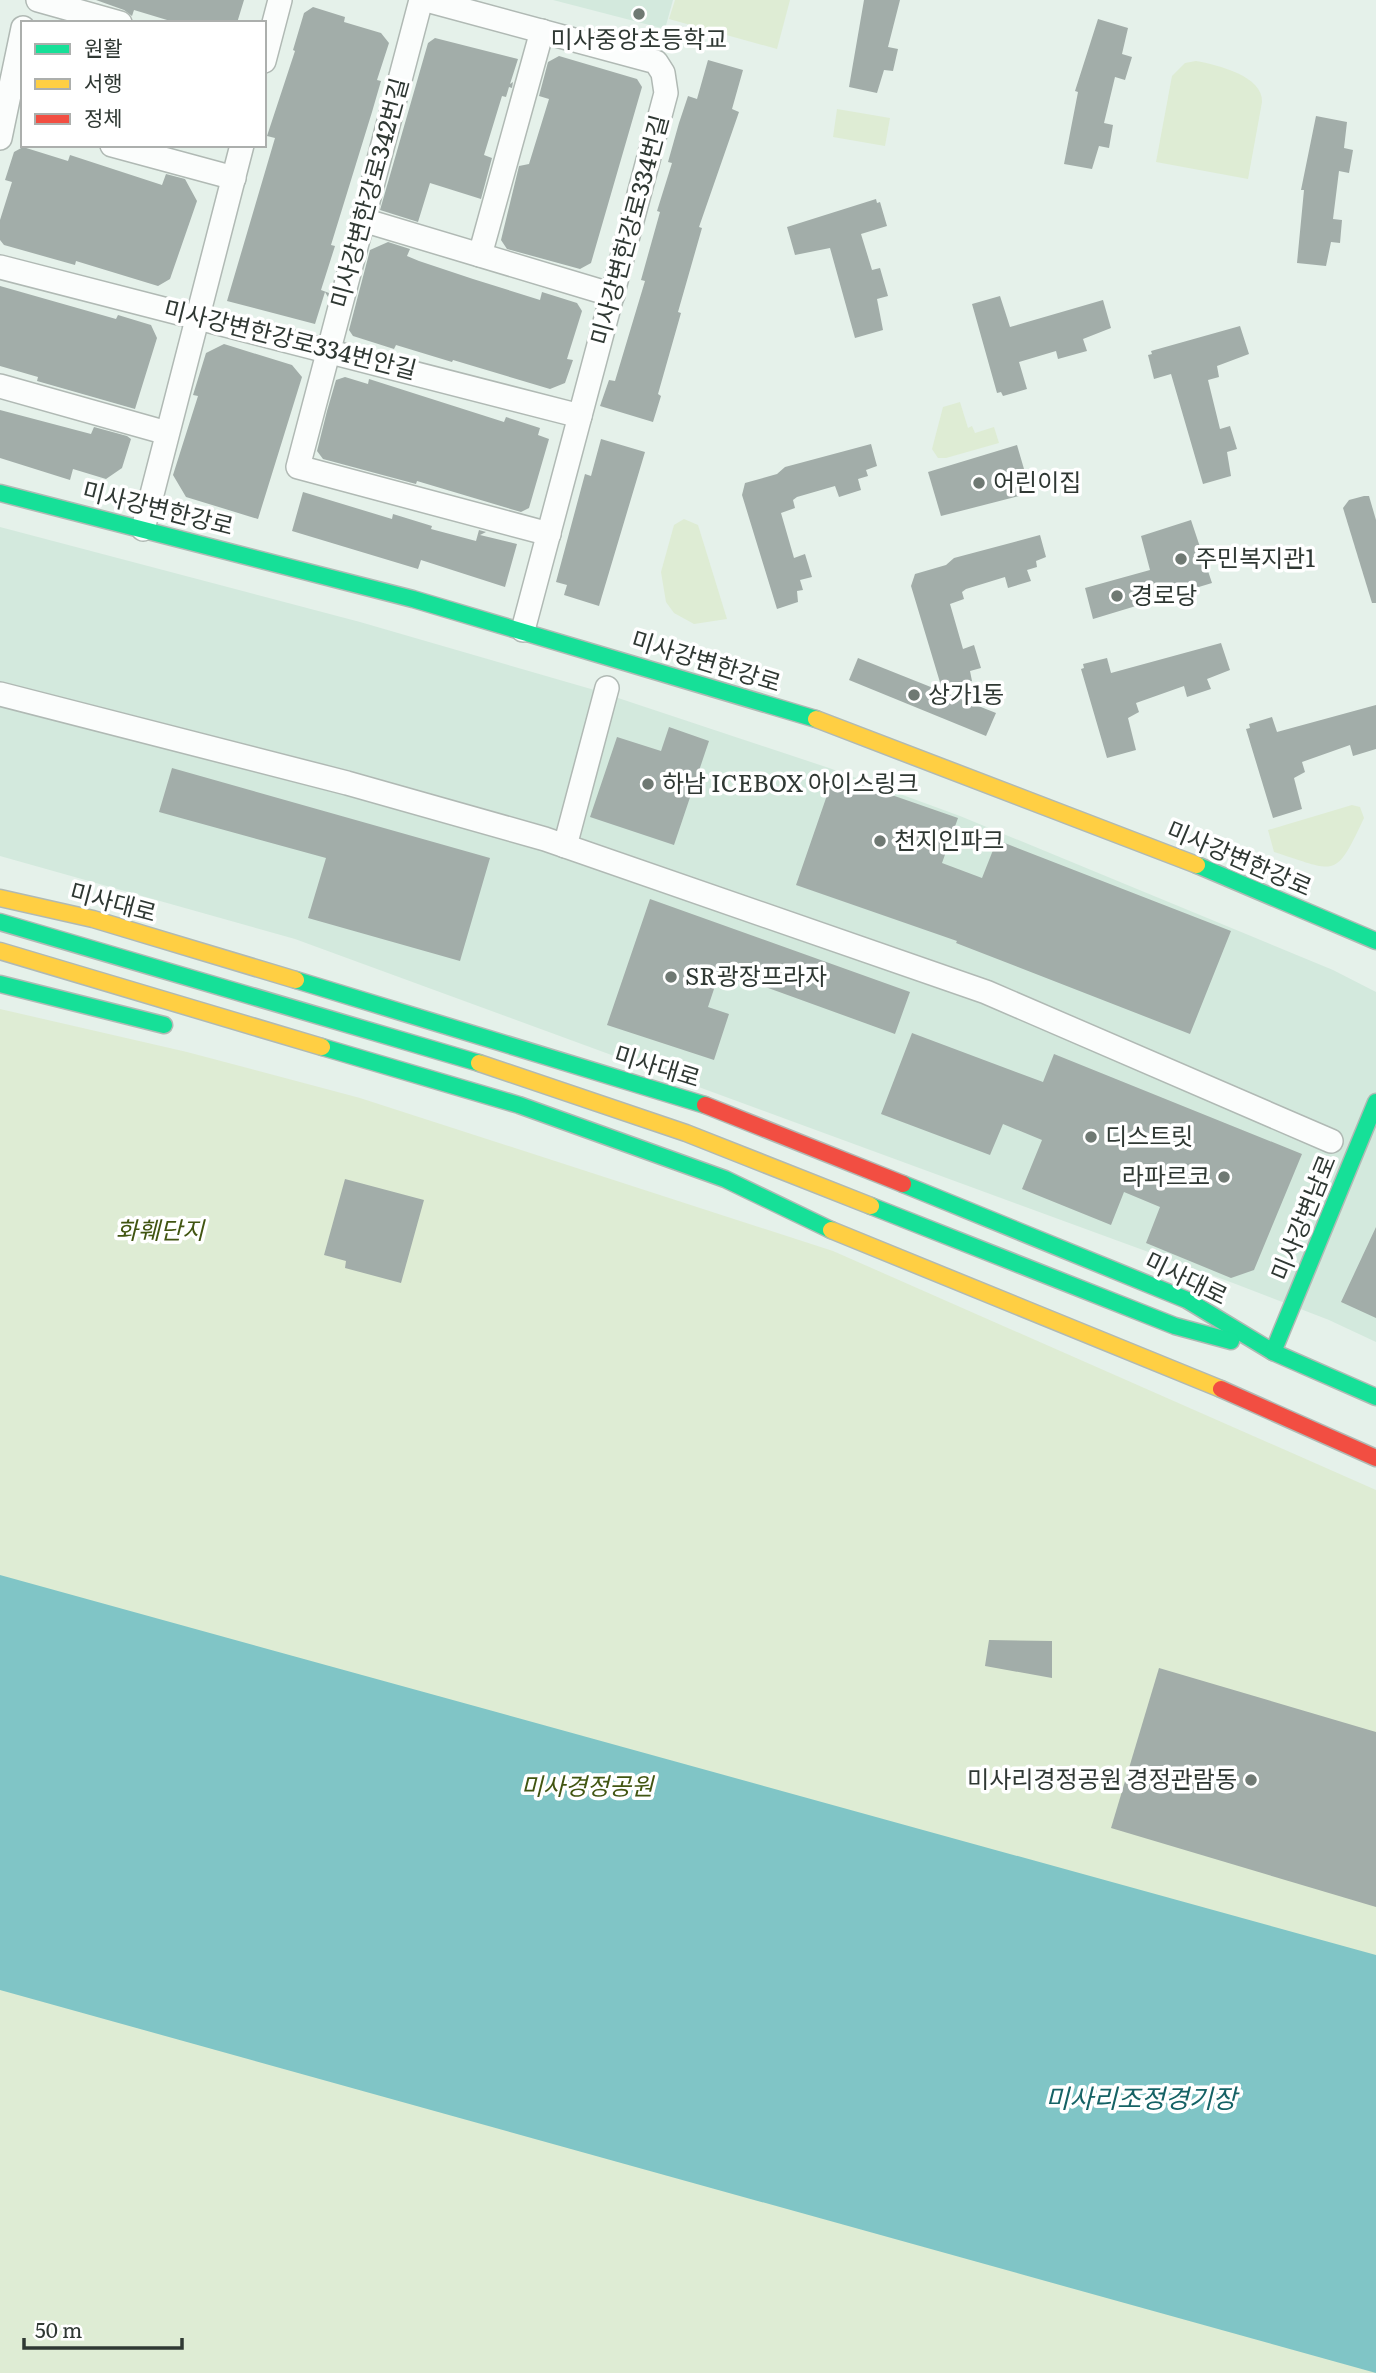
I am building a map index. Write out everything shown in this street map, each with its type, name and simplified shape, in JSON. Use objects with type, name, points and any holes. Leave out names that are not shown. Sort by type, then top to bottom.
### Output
[{"type":"main road","name":"미사강변한강로","points":[[0,493],[523,630],[843,728],[1182,859],[1376,941]]},
{"type":"main road","name":"미사대로","points":[[0,898],[93,919],[694,1101],[1072,1251],[1175,1295],[1273,1352],[1376,1397]]},
{"type":"main road","name":"미사대로","points":[[0,922],[520,1075],[686,1133],[1175,1326],[1273,1352]]},
{"type":"main road","points":[[0,951],[519,1105],[725,1179],[824,1227],[1248,1400],[1376,1458]]},
{"type":"main road","points":[[0,984],[184,1030]]},
{"type":"main road","name":"미사강변남로","points":[[1273,1352],[1376,1102]]},
{"type":"main road","points":[[735,1202],[824,1227]]},
{"type":"street","points":[[24,21],[29,0]]},
{"type":"street","points":[[38,0],[113,21]]},
{"type":"street","points":[[266,53],[280,0]]},
{"type":"street","name":"미사강변한강로342번길","points":[[421,0],[298,467],[549,534]]},
{"type":"street","name":"미사강변한강로334번길","points":[[426,0],[656,62],[666,81],[666,93],[523,630]]},
{"type":"street","points":[[480,255],[542,31]]},
{"type":"street","points":[[9,125],[21,43]]},
{"type":"street","points":[[119,147],[234,178]]},
{"type":"street","points":[[143,529],[242,147]]},
{"type":"street","points":[[363,220],[613,295]]},
{"type":"street","name":"미사강변한강로334번안길","points":[[0,267],[580,415]]},
{"type":"street","points":[[0,386],[167,433]]},
{"type":"street","points":[[565,846],[607,688]]},
{"type":"street","points":[[0,694],[347,783],[565,846],[986,992],[1331,1142]]},
{"type":"shaded area","name":"미사중앙초등학교","points":[[553,0],[673,0],[665,29]]},
{"type":"shaded area","points":[[0,527],[360,622],[591,689],[829,768],[960,816],[1333,970],[1376,992],[1376,1342],[1329,1320],[1233,1283],[295,939],[0,856]]},
{"type":"green space","points":[[675,0],[790,0],[777,49],[669,19]]},
{"type":"green space","points":[[1196,61],[1238,73],[1255,85],[1260,93],[1262,102],[1248,179],[1156,162],[1172,76],[1185,63]]},
{"type":"green space","points":[[837,109],[890,118],[885,146],[833,137]]},
{"type":"green space","points":[[960,402],[968,428],[972,426],[975,433],[994,427],[999,443],[938,458],[932,449],[943,407]]},
{"type":"green space","points":[[684,519],[698,525],[727,619],[694,624],[674,613],[666,602],[661,572],[674,525]]},
{"type":"green space","points":[[1352,805],[1360,807],[1364,818],[1347,852],[1332,866],[1311,864],[1274,852],[1268,830]]},
{"type":"green space","name":"미사경정공원","points":[[0,1009],[187,1052],[360,1098],[833,1251],[1376,1490],[1376,2373],[0,2373]]},
{"type":"water","name":"미사리조정경기장","points":[[0,1575],[1376,1955],[1376,2373],[0,1990]]},
{"type":"building","points":[[96,0],[244,0],[238,21],[170,21],[134,10],[132,16],[124,10]]},
{"type":"building","points":[[864,0],[900,0],[888,47],[898,49],[893,71],[884,70],[877,93],[849,87]]},
{"type":"building","points":[[313,7],[345,17],[344,22],[381,33],[389,43],[377,80],[381,81],[331,245],[335,246],[321,290],[329,293],[328,297],[325,292],[315,324],[227,301],[275,138],[267,136],[295,51],[293,50],[304,13]]},
{"type":"building","points":[[1098,19],[1128,28],[1122,54],[1132,57],[1125,80],[1115,77],[1104,123],[1113,125],[1109,148],[1099,146],[1092,169],[1064,164],[1078,92],[1075,91]]},
{"type":"building","points":[[435,38],[518,59],[510,84],[513,82],[512,88],[509,87],[506,97],[502,96],[484,155],[492,158],[481,199],[430,183],[418,222],[380,210],[428,43]]},
{"type":"building","points":[[559,56],[637,79],[642,87],[591,263],[580,269],[507,249],[501,240],[519,166],[529,164],[549,99],[539,96],[548,62]]},
{"type":"building","points":[[708,60],[743,70],[732,109],[739,112],[699,227],[702,228],[678,312],[681,313],[658,394],[661,396],[653,422],[600,406],[609,380],[615,381],[645,281],[641,280],[660,212],[657,211],[672,163],[668,162],[679,123],[688,96],[697,99]]},
{"type":"building","points":[[1316,116],[1347,122],[1344,148],[1353,150],[1349,173],[1339,171],[1333,219],[1342,220],[1340,243],[1331,242],[1326,266],[1297,263],[1304,190],[1301,190]]},
{"type":"building","points":[[23,147],[68,161],[70,155],[162,185],[166,174],[185,179],[197,201],[170,279],[158,286],[76,261],[75,265],[4,245],[0,240],[0,220],[12,182],[5,180],[14,152]]},
{"type":"building","points":[[876,199],[877,203],[880,202],[887,226],[861,234],[872,270],[880,268],[888,296],[877,299],[883,330],[855,338],[830,248],[795,255],[787,227]]},
{"type":"building","points":[[388,242],[410,249],[407,256],[473,279],[540,300],[542,292],[577,303],[582,311],[567,359],[573,360],[565,383],[550,389],[453,360],[452,362],[396,345],[394,349],[353,336],[349,330],[370,250]]},
{"type":"building","points":[[0,286],[116,319],[118,315],[151,325],[157,338],[135,409],[37,381],[38,377],[0,366]]},
{"type":"building","points":[[1000,296],[1010,327],[1103,300],[1111,328],[1083,339],[1087,351],[1058,359],[1056,351],[1019,362],[1027,389],[1003,396],[1001,392],[997,393],[972,304]]},
{"type":"building","points":[[1240,326],[1249,354],[1217,366],[1219,377],[1208,380],[1220,429],[1230,426],[1237,449],[1227,452],[1231,476],[1203,484],[1171,374],[1154,379],[1148,355],[1152,354],[1151,351]]},
{"type":"building","points":[[224,344],[292,365],[302,377],[258,519],[186,497],[173,475],[198,396],[193,395],[206,353]]},
{"type":"building","points":[[345,377],[368,384],[369,379],[504,422],[506,417],[540,428],[538,435],[549,439],[529,508],[521,512],[417,481],[416,484],[323,459],[317,451],[327,411],[336,380]]},
{"type":"building","points":[[0,410],[91,434],[94,427],[127,436],[131,439],[122,468],[106,479],[73,469],[70,480],[0,458]]},
{"type":"building","points":[[601,439],[645,452],[599,606],[564,595],[567,585],[556,582],[585,474],[591,476]]},
{"type":"building","points":[[871,444],[877,466],[866,470],[868,476],[858,479],[861,490],[839,497],[835,486],[797,497],[793,500],[795,508],[781,513],[794,558],[805,554],[812,577],[800,580],[803,590],[797,591],[798,602],[777,609],[742,495],[745,483],[777,474],[785,467]]},
{"type":"building","name":"어린이집","points":[[1017,445],[1031,493],[941,516],[928,472]]},
{"type":"building","points":[[303,492],[392,519],[393,514],[432,526],[431,529],[476,541],[479,530],[486,532],[480,535],[517,544],[505,587],[421,560],[418,569],[292,531]]},
{"type":"building","points":[[1369,496],[1376,520],[1376,603],[1372,603],[1343,508],[1349,500]]},
{"type":"building","points":[[1191,520],[1212,583],[1093,619],[1085,588],[1150,570],[1141,536]]},
{"type":"building","points":[[1040,535],[1046,557],[1036,561],[1037,567],[1027,570],[1031,581],[1008,588],[1005,577],[966,589],[962,592],[964,599],[950,604],[963,649],[974,645],[981,668],[970,671],[972,681],[942,689],[911,586],[915,574],[946,565],[954,558]]},
{"type":"building","points":[[1221,643],[1230,670],[1207,679],[1211,689],[1187,697],[1184,686],[1136,703],[1139,712],[1128,718],[1136,750],[1107,758],[1081,669],[1084,668],[1083,664],[1107,658],[1111,673]]},
{"type":"building","name":"상가1동","points":[[858,658],[996,713],[986,736],[849,680]]},
{"type":"building","points":[[1376,705],[1376,749],[1353,756],[1350,745],[1302,762],[1305,772],[1294,778],[1302,809],[1273,818],[1246,729],[1250,728],[1249,724],[1272,717],[1277,732]]},
{"type":"building","name":"하남 ICEBOX 아이스링크","points":[[669,727],[709,741],[674,845],[590,817],[617,737],[661,751]]},
{"type":"building","points":[[172,768],[490,858],[460,961],[308,918],[326,858],[159,812]]},
{"type":"building","points":[[834,775],[958,818],[942,863],[982,878],[997,840],[1231,931],[1190,1034],[956,943],[957,941],[796,885]]},
{"type":"building","name":"SR광장프라자","points":[[650,899],[910,992],[895,1034],[741,978],[740,981],[719,974],[708,1007],[729,1014],[714,1060],[607,1025]]},
{"type":"building","points":[[912,1033],[1043,1082],[1054,1054],[1302,1154],[1254,1270],[1231,1278],[1146,1243],[1160,1207],[1124,1192],[1111,1225],[1022,1189],[1042,1140],[1003,1124],[990,1155],[881,1114]]},
{"type":"building","points":[[345,1179],[424,1200],[401,1283],[345,1268],[346,1261],[324,1255]]},
{"type":"building","points":[[1376,1227],[1376,1318],[1341,1302]]},
{"type":"building","points":[[989,1640],[1052,1641],[1052,1678],[985,1666]]},
{"type":"building","name":"미사리경정공원 경정관람동","points":[[1159,1668],[1376,1732],[1376,1907],[1111,1828]]},
{"type":"traffic: fast","points":[[0,493],[413,599],[816,719]]},
{"type":"traffic: fast","points":[[1197,865],[1376,941]]},
{"type":"traffic: fast","points":[[0,922],[479,1063]]},
{"type":"traffic: fast","points":[[296,980],[705,1105]]},
{"type":"traffic: fast","points":[[0,984],[164,1025]]},
{"type":"traffic: fast","points":[[322,1047],[519,1105],[725,1179],[831,1230]]},
{"type":"traffic: fast","points":[[1273,1352],[1376,1102]]},
{"type":"traffic: fast","points":[[903,1184],[1187,1300],[1273,1352],[1376,1397]]},
{"type":"traffic: fast","points":[[871,1206],[1175,1326],[1231,1341]]},
{"type":"traffic: slow","points":[[816,719],[1197,865]]},
{"type":"traffic: slow","points":[[0,898],[93,919],[296,980]]},
{"type":"traffic: slow","points":[[0,951],[322,1047]]},
{"type":"traffic: slow","points":[[479,1063],[686,1133],[871,1206]]},
{"type":"traffic: slow","points":[[831,1230],[1221,1389]]},
{"type":"traffic: jam","points":[[705,1105],[903,1184]]},
{"type":"traffic: jam","points":[[1221,1389],[1376,1458]]},
{"type":"place","name":"미사중앙초등학교","points":[[639,14]]},
{"type":"place","name":"어린이집","points":[[979,483]]},
{"type":"place","name":"주민복지관1","points":[[1181,559]]},
{"type":"place","name":"경로당","points":[[1117,596]]},
{"type":"place","name":"상가1동","points":[[914,695]]},
{"type":"place","name":"하남 ICEBOX 아이스링크","points":[[648,784]]},
{"type":"place","name":"천지인파크","points":[[880,841]]},
{"type":"place","name":"SR광장프라자","points":[[671,977]]},
{"type":"place","name":"디스트릿","points":[[1091,1137]]},
{"type":"place","name":"라파르코","points":[[1224,1177]]},
{"type":"place","name":"미사리경정공원 경정관람동","points":[[1251,1780]]},
{"type":"park label","name":"화훼단지","points":[[160,1231]]}]
